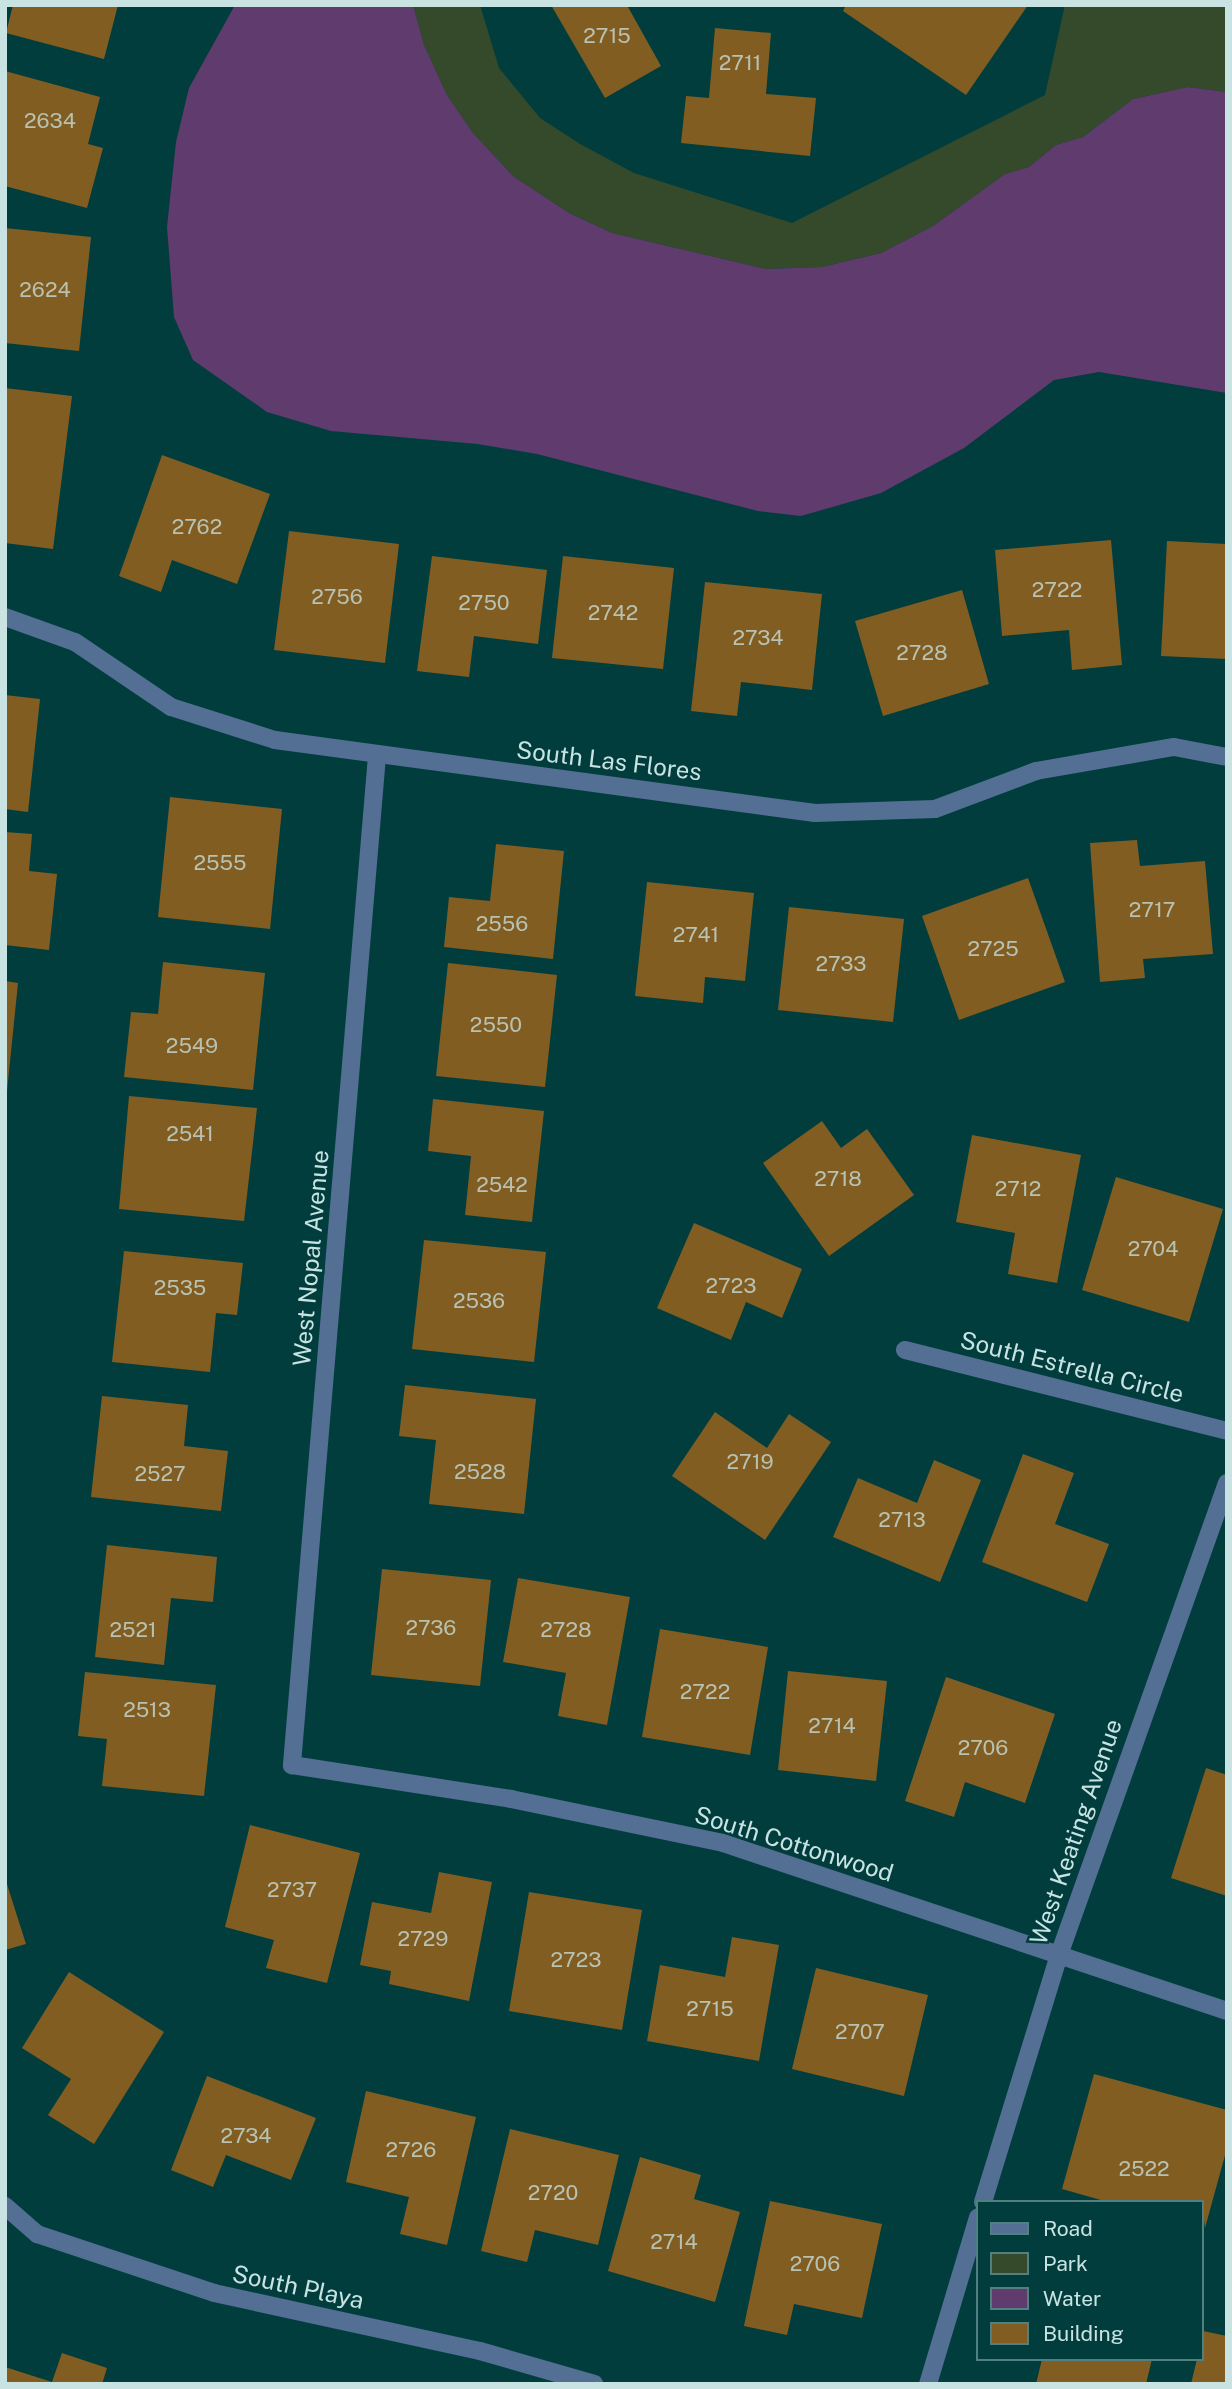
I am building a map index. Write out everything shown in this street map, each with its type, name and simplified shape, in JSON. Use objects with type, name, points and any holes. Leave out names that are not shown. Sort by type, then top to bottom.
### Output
[{"type":"street","name":"South Las Flores","points":[[5,617],[75,642],[171,707],[275,740],[377,756],[815,813],[935,809],[1036,771],[1174,747],[1227,757]]},
{"type":"street","name":"West Nopal Avenue","points":[[292,1765],[377,756]]},
{"type":"street","name":"South Estrella Circle","points":[[905,1350],[1227,1431]]},
{"type":"street","name":"West Keating Avenue","points":[[984,2200],[1059,1955],[1227,1483]]},
{"type":"street","name":"South Cottonwood","points":[[292,1765],[511,1799],[723,1843],[1227,2011]]},
{"type":"street","name":"South Playa","points":[[5,2206],[37,2234],[214,2293],[480,2351],[594,2384]]},
{"type":"street","points":[[928,2384],[976,2224]]},
{"type":"green space","points":[[413,5],[480,5],[499,68],[540,118],[580,144],[634,173],[792,223],[1045,95],[1065,5],[1227,5],[1227,92],[1188,87],[1133,99],[1083,137],[1056,145],[1029,167],[1005,174],[933,226],[881,253],[822,267],[766,269],[612,233],[569,213],[513,176],[473,133],[447,95],[424,45]]},
{"type":"water","points":[[235,5],[413,5],[424,45],[447,95],[473,133],[513,176],[569,213],[612,233],[766,269],[822,267],[881,253],[933,226],[1005,174],[1029,167],[1056,145],[1083,137],[1133,99],[1188,87],[1227,92],[1227,393],[1099,372],[1054,380],[964,448],[881,493],[801,516],[758,511],[537,454],[478,444],[331,431],[267,412],[193,360],[174,317],[167,227],[176,142],[189,88]]},
{"type":"building","points":[[13,5],[118,5],[104,59],[6,33]]},
{"type":"building","points":[[551,5],[631,5],[628,7],[661,66],[605,98]]},
{"type":"building","points":[[846,5],[1028,5],[966,95],[843,11]]},
{"type":"building","points":[[715,28],[771,33],[766,94],[816,98],[810,156],[681,143],[686,96],[709,98]]},
{"type":"building","points":[[5,71],[100,97],[88,144],[103,148],[87,208],[5,186]]},
{"type":"building","points":[[5,228],[91,237],[79,351],[5,343]]},
{"type":"building","points":[[5,388],[72,396],[53,549],[5,543]]},
{"type":"building","points":[[162,455],[270,494],[237,584],[172,560],[161,592],[119,576]]},
{"type":"building","points":[[289,531],[399,544],[385,663],[274,650]]},
{"type":"building","points":[[1111,540],[1122,665],[1072,670],[1069,630],[1002,636],[995,550]]},
{"type":"building","points":[[1167,541],[1227,544],[1227,659],[1161,656]]},
{"type":"building","points":[[432,556],[547,570],[538,644],[474,636],[469,677],[417,671]]},
{"type":"building","points":[[563,556],[674,568],[663,669],[552,658]]},
{"type":"building","points":[[705,582],[822,594],[812,690],[741,682],[737,716],[691,711]]},
{"type":"building","points":[[962,590],[989,684],[883,716],[855,621]]},
{"type":"building","points":[[5,695],[40,699],[28,812],[5,809]]},
{"type":"building","points":[[170,797],[282,809],[270,929],[158,917]]},
{"type":"building","points":[[5,832],[32,834],[29,871],[57,874],[49,950],[5,945]]},
{"type":"building","points":[[1137,840],[1140,866],[1205,861],[1213,954],[1143,959],[1145,978],[1100,982],[1090,843]]},
{"type":"building","points":[[496,844],[564,851],[553,959],[444,947],[449,897],[490,901]]},
{"type":"building","points":[[1028,878],[1065,982],[959,1020],[922,916]]},
{"type":"building","points":[[647,882],[754,893],[745,981],[705,977],[703,1003],[635,996]]},
{"type":"building","points":[[789,907],[904,919],[893,1022],[778,1010]]},
{"type":"building","points":[[163,962],[265,973],[253,1090],[124,1077],[131,1012],[158,1014]]},
{"type":"building","points":[[448,963],[557,975],[545,1087],[436,1076]]},
{"type":"building","points":[[5,981],[18,983],[7,1091],[5,1091]]},
{"type":"building","points":[[129,1096],[257,1108],[244,1221],[119,1209]]},
{"type":"building","points":[[433,1099],[544,1111],[532,1222],[465,1215],[471,1156],[428,1151]]},
{"type":"building","points":[[822,1121],[841,1148],[867,1129],[914,1195],[829,1256],[763,1163]]},
{"type":"building","points":[[972,1135],[1081,1155],[1057,1283],[1008,1274],[1015,1233],[956,1222]]},
{"type":"building","points":[[1116,1177],[1223,1209],[1189,1322],[1082,1290]]},
{"type":"building","points":[[694,1223],[802,1269],[782,1318],[746,1302],[731,1340],[657,1308]]},
{"type":"building","points":[[424,1240],[546,1252],[534,1362],[412,1349]]},
{"type":"building","points":[[124,1251],[243,1263],[237,1315],[216,1313],[210,1372],[112,1362]]},
{"type":"building","points":[[405,1385],[536,1399],[524,1514],[429,1504],[436,1440],[399,1436]]},
{"type":"building","points":[[102,1396],[188,1405],[184,1446],[228,1451],[221,1511],[91,1497]]},
{"type":"building","points":[[715,1412],[767,1448],[789,1414],[831,1442],[765,1540],[672,1476]]},
{"type":"building","points":[[1023,1454],[1074,1473],[1055,1524],[1109,1544],[1087,1602],[982,1562]]},
{"type":"building","points":[[934,1460],[981,1480],[940,1582],[833,1537],[858,1478],[917,1503]]},
{"type":"building","points":[[107,1545],[217,1557],[213,1602],[171,1598],[164,1665],[95,1657]]},
{"type":"building","points":[[382,1569],[491,1580],[480,1686],[371,1675]]},
{"type":"building","points":[[518,1578],[630,1597],[607,1725],[558,1716],[566,1673],[503,1662]]},
{"type":"building","points":[[660,1629],[768,1647],[750,1755],[642,1737]]},
{"type":"building","points":[[788,1671],[887,1681],[876,1781],[778,1770]]},
{"type":"building","points":[[85,1672],[216,1685],[204,1796],[102,1786],[107,1739],[78,1736]]},
{"type":"building","points":[[946,1677],[1055,1714],[1025,1803],[965,1782],[954,1817],[905,1801]]},
{"type":"building","points":[[1206,1768],[1227,1775],[1227,1896],[1171,1878]]},
{"type":"building","points":[[250,1825],[360,1853],[327,1983],[266,1968],[274,1940],[225,1927]]},
{"type":"building","points":[[439,1872],[492,1882],[469,2001],[389,1984],[391,1971],[360,1965],[372,1902],[431,1913]]},
{"type":"building","points":[[5,1878],[26,1944],[5,1950]]},
{"type":"building","points":[[529,1892],[642,1910],[622,2030],[509,2011]]},
{"type":"building","points":[[732,1937],[779,1945],[759,2061],[647,2041],[660,1965],[725,1977]]},
{"type":"building","points":[[816,1968],[928,1995],[904,2096],[792,2069]]},
{"type":"building","points":[[69,1972],[164,2032],[94,2144],[48,2115],[71,2079],[22,2048]]},
{"type":"building","points":[[1094,2074],[1227,2110],[1227,2148],[1205,2228],[1204,2200],[1101,2200],[1062,2189]]},
{"type":"building","points":[[207,2076],[316,2118],[291,2180],[226,2155],[213,2187],[171,2170]]},
{"type":"building","points":[[366,2091],[476,2117],[447,2245],[400,2234],[409,2197],[346,2182]]},
{"type":"building","points":[[510,2129],[619,2155],[598,2245],[535,2230],[527,2262],[481,2251]]},
{"type":"building","points":[[640,2157],[701,2175],[694,2199],[740,2212],[715,2302],[608,2271]]},
{"type":"building","points":[[770,2201],[882,2224],[862,2318],[794,2304],[787,2335],[744,2326]]},
{"type":"building","points":[[1204,2331],[1227,2336],[1227,2384],[1191,2384],[1197,2361],[1204,2361]]},
{"type":"building","points":[[62,2353],[107,2368],[102,2384],[5,2384],[5,2367],[52,2382]]},
{"type":"building","points":[[1042,2361],[1152,2361],[1146,2384],[1036,2384]]}]
